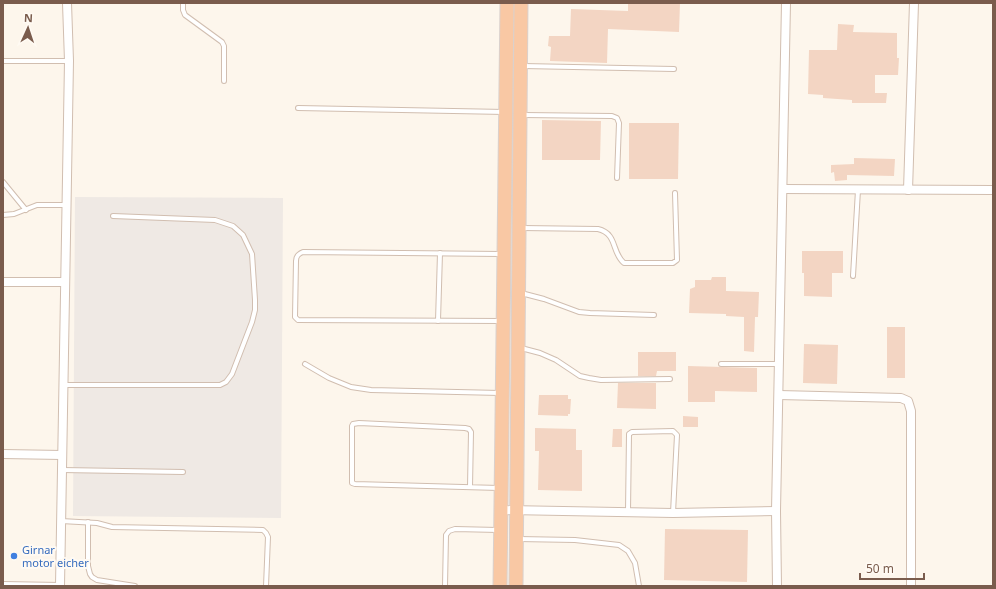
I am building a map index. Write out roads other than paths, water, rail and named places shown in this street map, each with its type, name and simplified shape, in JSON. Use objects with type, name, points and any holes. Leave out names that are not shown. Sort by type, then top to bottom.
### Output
[{"type":"highway","points":[[500,586],[507,3]]},
{"type":"highway","points":[[516,586],[521,3]]},
{"type":"street","points":[[60,585],[64,282],[67,205],[69,61],[68,3]]},
{"type":"street","points":[[777,586],[776,511],[786,3]]},
{"type":"street","points":[[908,190],[914,3]]},
{"type":"street","points":[[782,189],[993,190]]},
{"type":"street","points":[[3,282],[64,282]]},
{"type":"street","points":[[779,395],[901,398],[908,401],[911,411],[911,586]]},
{"type":"street","points":[[3,454],[62,455]]},
{"type":"street","points":[[501,510],[628,513],[776,511]]},
{"type":"lane","points":[[183,3],[185,15],[222,42],[224,46],[224,81]]},
{"type":"lane","points":[[3,62],[69,61]]},
{"type":"lane","points":[[521,66],[674,69]]},
{"type":"lane","points":[[298,108],[505,112]]},
{"type":"lane","points":[[520,115],[612,116],[617,118],[619,123],[617,178]]},
{"type":"lane","points":[[3,182],[26,210]]},
{"type":"lane","points":[[854,276],[858,190]]},
{"type":"lane","points":[[520,228],[598,229],[606,231],[609,234],[620,258],[624,263],[673,264],[677,260],[676,192]]},
{"type":"lane","points":[[3,215],[14,214],[37,205],[67,205]]},
{"type":"lane","points":[[63,385],[220,384],[226,382],[232,374],[252,322],[255,300],[252,254],[243,235],[233,226],[215,220],[113,216]]},
{"type":"lane","points":[[503,321],[298,320],[295,317],[296,257],[303,252],[504,254]]},
{"type":"lane","points":[[438,321],[440,253]]},
{"type":"lane","points":[[519,293],[544,298],[579,312],[590,314],[654,315]]},
{"type":"lane","points":[[518,347],[540,353],[556,360],[580,376],[589,378],[601,380],[670,379]]},
{"type":"lane","points":[[305,364],[329,378],[343,384],[351,387],[371,390],[502,393]]},
{"type":"lane","points":[[721,364],[779,364]]},
{"type":"lane","points":[[470,488],[471,432],[469,429],[359,423],[353,424],[352,483],[470,488],[501,488]]},
{"type":"lane","points":[[628,513],[629,434],[632,432],[673,432],[677,435],[673,513]]},
{"type":"lane","points":[[62,470],[184,472]]},
{"type":"lane","points":[[61,521],[97,523],[112,527],[263,530],[268,537],[266,586]]},
{"type":"lane","points":[[88,522],[88,566],[92,577],[97,580],[135,586]]},
{"type":"lane","points":[[445,586],[446,535],[449,531],[455,529],[501,530]]},
{"type":"lane","points":[[517,539],[576,540],[619,545],[628,551],[635,563],[639,586]]},
{"type":"lane","points":[[3,584],[60,585]]},
{"type":"place","name":"Girnar motor eicher","points":[[14,556]]}]
